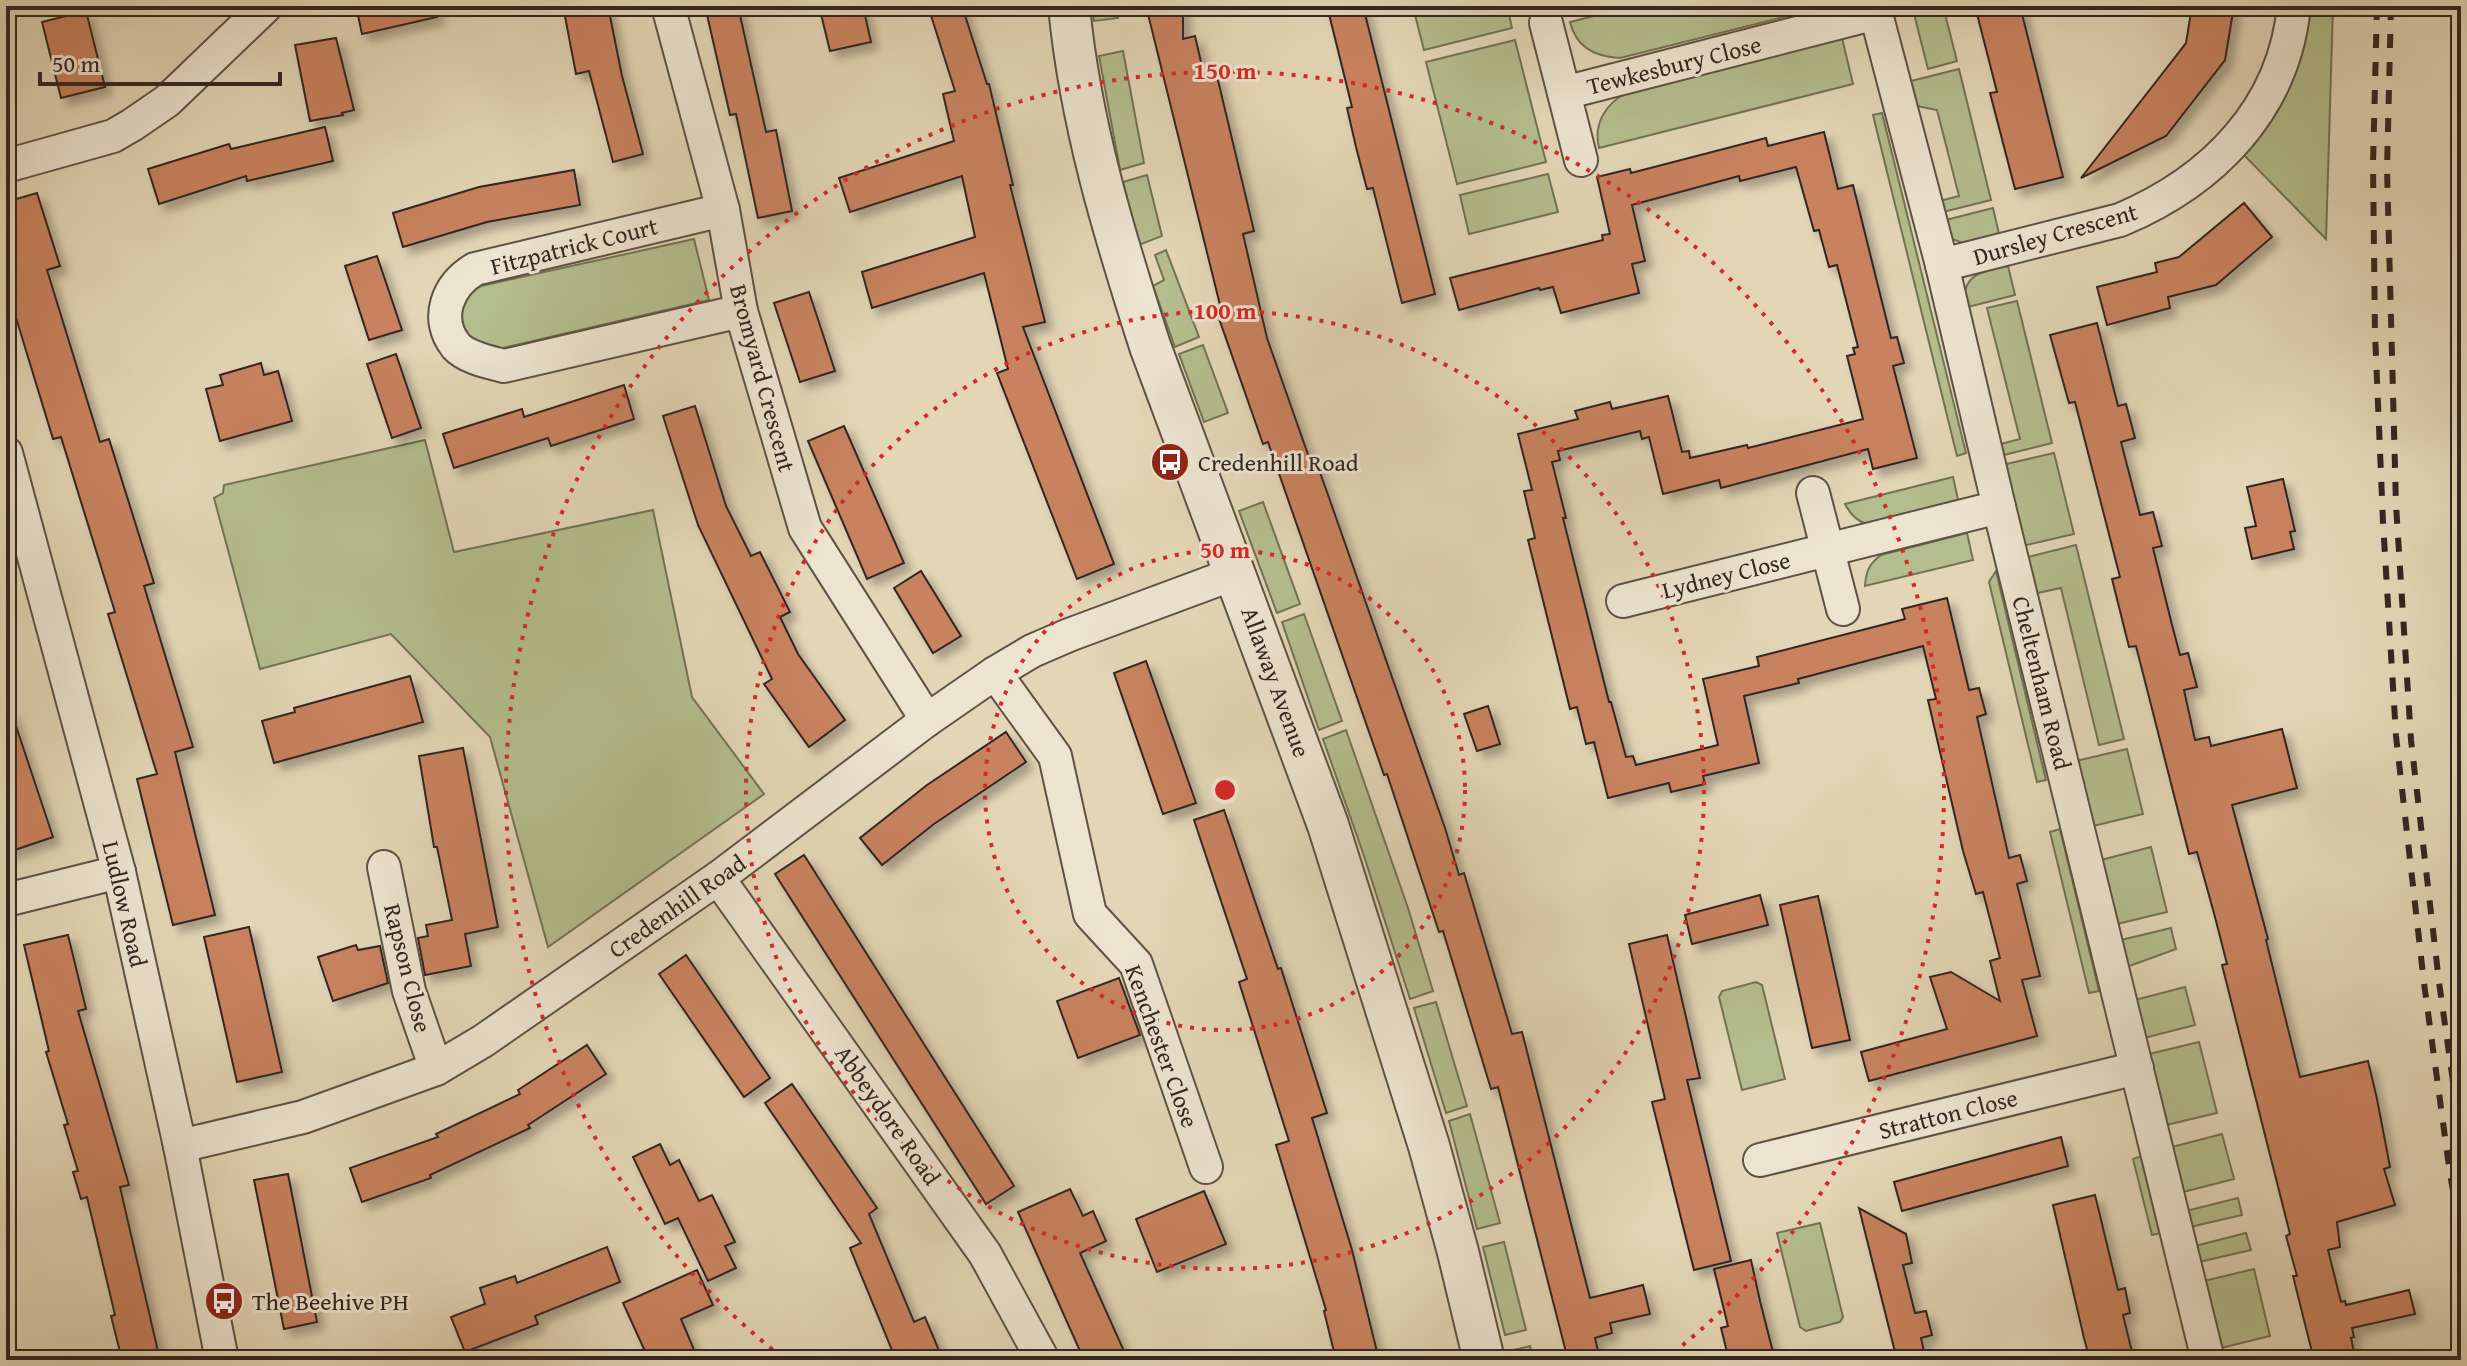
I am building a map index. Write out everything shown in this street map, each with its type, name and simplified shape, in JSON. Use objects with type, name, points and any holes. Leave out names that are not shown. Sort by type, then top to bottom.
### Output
[{"type":"street","points":[[6,166],[113,136],[132,125],[167,101],[266,6]]},
{"type":"street","name":"Bromyard Crescent","points":[[668,6],[723,210],[741,311],[805,528],[927,720]]},
{"type":"street","name":"Allaway Avenue","points":[[1069,6],[1083,106],[1100,181],[1127,274],[1150,346],[1328,825],[1429,1146],[1484,1360]]},
{"type":"street","name":"Dursley Crescent","points":[[1942,265],[2120,220],[2153,205],[2206,170],[2256,116],[2286,54],[2294,6]]},
{"type":"street","name":"Cheltenham Road","points":[[1875,10],[1942,265],[2208,1360]]},
{"type":"street","name":"Tewkesbury Close","points":[[1564,93],[1875,10]]},
{"type":"street","name":"Tewkesbury Close","points":[[1546,23],[1581,160]]},
{"type":"street","name":"Fitzpatrick Court","points":[[723,210],[475,269],[460,278],[447,301],[446,325],[457,347],[481,360],[504,366],[741,311]]},
{"type":"street","name":"Ludlow Road","points":[[6,453],[119,872],[180,1146],[222,1360]]},
{"type":"street","points":[[1813,493],[1843,609]]},
{"type":"street","name":"Lydney Close","points":[[1623,601],[1999,507]]},
{"type":"street","name":"Credenhill Road","points":[[180,1146],[303,1117],[436,1069],[483,1041],[718,878],[927,720],[995,673],[1032,651],[1069,635],[1236,573]]},
{"type":"street","name":"Kenchester Close","points":[[995,673],[1055,756],[1090,914],[1136,964],[1206,1167]]},
{"type":"street","name":"Rapson Close","points":[[384,867],[409,991],[436,1069]]},
{"type":"street","points":[[6,900],[119,872]]},
{"type":"street","name":"Abbeydore Road","points":[[718,878],[985,1254],[1043,1360]]},
{"type":"street","name":"Stratton Close","points":[[1760,1160],[2137,1068]]},
{"type":"green space","points":[[1092,6],[1117,6],[1118,18],[1094,21]]},
{"type":"green space","points":[[1432,6],[1507,6],[1512,28],[1424,50],[1414,11]]},
{"type":"green space","points":[[1633,6],[1828,6],[1620,58],[1588,49],[1577,38],[1570,22]]},
{"type":"green space","points":[[1912,6],[1943,6],[1957,61],[1928,69]]},
{"type":"green space","points":[[2306,6],[2333,6],[2326,239],[2244,155],[2258,140],[2278,105]]},
{"type":"green space","points":[[1842,38],[1853,84],[1599,148],[1598,130],[1603,115],[1613,102],[1627,92]]},
{"type":"green space","points":[[1515,40],[1546,162],[1457,184],[1426,62]]},
{"type":"green space","points":[[1123,51],[1144,163],[1120,170],[1099,56]]},
{"type":"green space","points":[[1959,69],[1991,200],[1939,213],[1936,202],[1959,196],[1937,110],[1912,105],[1907,82]]},
{"type":"green space","points":[[1882,113],[1966,453],[1957,456],[1873,115]]},
{"type":"green space","points":[[1548,174],[1558,212],[1469,234],[1460,195]]},
{"type":"green space","points":[[1147,175],[1162,236],[1139,245],[1123,182]]},
{"type":"green space","points":[[1993,208],[2000,238],[1966,244],[1949,238],[1942,221]]},
{"type":"green space","points":[[694,239],[709,300],[490,351],[477,347],[458,323],[463,300],[481,286]]},
{"type":"green space","points":[[1166,250],[1199,337],[1175,347],[1153,286],[1164,280],[1155,255]]},
{"type":"green space","points":[[2008,266],[2015,295],[1964,308],[1966,288],[1974,276]]},
{"type":"green space","points":[[2017,301],[2052,443],[2000,456],[1997,445],[2020,439],[1987,308]]},
{"type":"green space","points":[[1203,345],[1228,413],[1204,422],[1179,354]]},
{"type":"green space","points":[[425,440],[454,552],[653,510],[692,697],[764,794],[548,947],[490,737],[391,634],[260,669],[214,498],[223,493],[224,485]]},
{"type":"green space","points":[[2054,453],[2074,534],[2022,546],[2002,465]]},
{"type":"green space","points":[[1953,477],[1959,504],[1873,525],[1856,519],[1845,504]]},
{"type":"green space","points":[[1263,502],[1300,604],[1277,613],[1239,511]]},
{"type":"green space","points":[[1967,533],[1973,560],[1865,586],[1869,568],[1881,555]]},
{"type":"green space","points":[[2076,545],[2124,739],[2099,745],[2061,588],[2033,594],[2024,558]]},
{"type":"green space","points":[[1996,571],[2046,780],[2037,782],[1989,582]]},
{"type":"green space","points":[[1304,614],[1342,721],[1319,730],[1282,622]]},
{"type":"green space","points":[[1346,730],[1408,908],[1433,991],[1410,999],[1323,739]]},
{"type":"green space","points":[[2127,749],[2143,814],[2093,826],[2076,761]]},
{"type":"green space","points":[[2060,829],[2099,991],[2089,993],[2050,832]]},
{"type":"green space","points":[[2151,847],[2167,912],[2117,924],[2101,860]]},
{"type":"green space","points":[[2171,928],[2176,949],[2127,967],[2121,940]]},
{"type":"green space","points":[[1756,982],[1762,985],[1785,1079],[1742,1090],[1719,997],[1722,991]]},
{"type":"green space","points":[[2185,987],[2195,1025],[2144,1038],[2135,1000]]},
{"type":"green space","points":[[1436,1002],[1467,1106],[1446,1113],[1414,1008]]},
{"type":"green space","points":[[2199,1042],[2217,1113],[2166,1125],[2149,1054]]},
{"type":"green space","points":[[1470,1114],[1500,1223],[1477,1229],[1449,1121]]},
{"type":"green space","points":[[2222,1134],[2234,1179],[2183,1192],[2172,1147]]},
{"type":"green space","points":[[2142,1156],[2161,1233],[2152,1235],[2133,1159]]},
{"type":"green space","points":[[2238,1198],[2242,1215],[2190,1227],[2186,1211]]},
{"type":"green space","points":[[1820,1223],[1843,1317],[1840,1322],[1806,1331],[1800,1327],[1777,1233]]},
{"type":"green space","points":[[2246,1233],[2251,1250],[2199,1262],[2195,1246]]},
{"type":"green space","points":[[1504,1242],[1526,1330],[1505,1335],[1483,1247]]},
{"type":"green space","points":[[2254,1269],[2270,1336],[2221,1348],[2204,1281]]},
{"type":"green space","points":[[1530,1346],[1533,1360],[1511,1360],[1509,1351]]},
{"type":"building","points":[[356,6],[436,6],[437,17],[362,34]]},
{"type":"building","points":[[563,6],[608,6],[622,76],[643,154],[613,162],[589,71],[576,74]]},
{"type":"building","points":[[705,6],[738,6],[766,132],[776,130],[792,211],[758,218],[736,114],[730,115]]},
{"type":"building","points":[[819,6],[863,6],[871,42],[830,51]]},
{"type":"building","points":[[928,6],[962,6],[989,84],[1013,185],[1010,185],[1045,322],[1023,327],[1114,564],[1077,579],[997,373],[1008,369],[984,273],[872,308],[862,272],[975,237],[962,176],[850,212],[839,178],[954,141],[943,94],[955,91]]},
{"type":"building","points":[[1146,6],[1183,6],[1183,39],[1195,36],[1204,75],[1216,72],[1254,231],[1243,234],[1267,338],[1310,460],[1315,459],[1327,492],[1459,875],[1464,873],[1512,1034],[1522,1032],[1590,1298],[1643,1285],[1650,1314],[1610,1323],[1612,1333],[1595,1338],[1600,1360],[1568,1360],[1498,1087],[1491,1089],[1443,931],[1439,932],[1387,774],[1384,775],[1268,442],[1263,444],[1215,307],[1220,305]]},
{"type":"building","points":[[1327,6],[1363,6],[1435,294],[1402,303],[1373,188],[1367,189],[1356,147],[1347,108],[1352,107]]},
{"type":"building","points":[[1975,6],[2020,6],[2063,177],[2015,189],[1990,93],[1997,92]]},
{"type":"building","points":[[2192,6],[2234,6],[2225,60],[2166,136],[2081,178],[2186,43]]},
{"type":"building","points":[[86,11],[105,87],[61,98],[42,22]]},
{"type":"building","points":[[336,38],[354,110],[310,121],[295,45]]},
{"type":"building","points":[[325,127],[333,161],[247,181],[246,176],[159,204],[148,169],[229,144],[231,149]]},
{"type":"building","points":[[1824,132],[1838,189],[1853,185],[1891,338],[1897,337],[1904,363],[1893,366],[1917,458],[1873,469],[1868,449],[1721,488],[1719,480],[1663,494],[1649,437],[1642,439],[1640,431],[1558,451],[1560,460],[1552,462],[1609,702],[1626,757],[1633,756],[1636,765],[1718,745],[1703,679],[1759,666],[1757,657],[1905,619],[1902,609],[1947,598],[1969,690],[1979,688],[1986,714],[1977,717],[2009,858],[2020,855],[2027,881],[2017,884],[2040,976],[2022,980],[2037,1036],[1869,1081],[1861,1052],[1947,1029],[1930,977],[1951,972],[2000,1001],[1990,961],[2000,958],[1983,892],[1976,894],[1963,851],[1928,700],[1936,699],[1923,646],[1744,696],[1759,763],[1703,776],[1705,784],[1671,792],[1669,783],[1608,798],[1594,742],[1586,744],[1577,707],[1570,709],[1528,540],[1535,538],[1524,491],[1532,490],[1518,434],[1578,419],[1575,411],[1610,402],[1612,409],[1668,396],[1682,452],[1689,451],[1690,458],[1747,445],[1748,448],[1863,419],[1847,356],[1855,354],[1853,348],[1858,347],[1837,265],[1829,267],[1819,230],[1814,231],[1796,167],[1740,181],[1739,176],[1632,205],[1645,261],[1632,264],[1639,293],[1561,313],[1553,287],[1539,288],[1459,310],[1450,278],[1603,240],[1602,235],[1610,234],[1597,177],[1630,169],[1631,173],[1766,138],[1768,146]]},
{"type":"building","points":[[574,170],[580,205],[487,222],[403,247],[393,213],[479,187]]},
{"type":"building","points":[[37,193],[60,266],[47,270],[100,442],[109,439],[154,583],[144,586],[193,747],[175,752],[215,915],[173,925],[137,779],[157,774],[108,614],[115,612],[61,437],[53,439],[10,298],[14,297],[6,272],[6,202]]},
{"type":"building","points":[[2244,203],[2272,237],[2216,285],[2168,297],[2170,308],[2107,325],[2097,287],[2157,272],[2155,263],[2179,257]]},
{"type":"building","points":[[377,256],[402,330],[369,340],[345,266]]},
{"type":"building","points":[[809,292],[835,371],[800,382],[774,303]]},
{"type":"building","points":[[2097,323],[2118,406],[2126,404],[2135,438],[2121,442],[2140,515],[2153,512],[2162,546],[2153,548],[2172,625],[2180,655],[2188,653],[2197,687],[2184,690],[2195,740],[2209,737],[2211,746],[2282,729],[2297,788],[2232,805],[2268,939],[2300,1077],[2368,1061],[2390,1167],[2384,1169],[2395,1205],[2337,1222],[2340,1247],[2328,1250],[2341,1302],[2345,1301],[2346,1305],[2409,1290],[2415,1314],[2352,1328],[2355,1357],[2314,1360],[2293,1276],[2297,1276],[2286,1236],[2290,1234],[2222,965],[2227,964],[2215,917],[2197,852],[2189,854],[2136,646],[2129,647],[2112,579],[2120,577],[2075,402],[2069,403],[2050,335]]},
{"type":"building","points":[[396,354],[421,428],[392,438],[367,364]]},
{"type":"building","points":[[261,363],[264,375],[278,371],[292,421],[220,441],[206,389],[223,385],[220,375]]},
{"type":"building","points":[[624,385],[634,419],[551,446],[548,438],[454,468],[443,434],[522,409],[524,417]]},
{"type":"building","points":[[695,406],[726,506],[751,556],[760,552],[790,612],[780,617],[798,654],[845,720],[809,747],[764,684],[772,679],[698,525],[663,416]]},
{"type":"building","points":[[844,426],[904,563],[867,579],[808,441]]},
{"type":"building","points":[[2283,479],[2295,531],[2290,532],[2294,549],[2252,559],[2245,528],[2256,526],[2247,487]]},
{"type":"building","points":[[921,571],[961,636],[933,653],[894,588]]},
{"type":"building","points":[[1146,661],[1196,803],[1163,814],[1114,673]]},
{"type":"building","points":[[410,676],[423,722],[274,763],[262,721],[295,712],[294,708]]},
{"type":"building","points":[[1488,706],[1500,744],[1477,751],[1464,714]]},
{"type":"building","points":[[11,711],[53,837],[6,853],[6,712]]},
{"type":"building","points":[[1006,732],[1026,762],[934,824],[882,865],[860,838],[927,785]]},
{"type":"building","points":[[463,748],[498,927],[465,934],[471,966],[425,975],[418,938],[428,936],[426,925],[452,920],[437,847],[434,847],[419,756]]},
{"type":"building","points":[[1224,810],[1278,969],[1281,968],[1327,1113],[1312,1118],[1352,1250],[1379,1360],[1336,1360],[1326,1310],[1276,1145],[1289,1141],[1239,982],[1247,979],[1194,820]]},
{"type":"building","points":[[804,855],[1014,1186],[986,1204],[775,874]]},
{"type":"building","points":[[1760,895],[1768,925],[1692,944],[1685,915]]},
{"type":"building","points":[[1818,896],[1850,1040],[1812,1048],[1780,905]]},
{"type":"building","points":[[249,927],[282,1072],[237,1082],[204,937]]},
{"type":"building","points":[[68,935],[86,1009],[78,1011],[129,1185],[120,1187],[160,1360],[122,1360],[111,1316],[115,1315],[87,1197],[81,1199],[73,1172],[78,1171],[64,1125],[68,1124],[46,1052],[49,1051],[24,945]]},
{"type":"building","points":[[1667,935],[1700,1078],[1687,1080],[1731,1261],[1694,1270],[1652,1102],[1665,1099],[1629,944]]},
{"type":"building","points":[[356,945],[358,950],[380,946],[388,983],[333,1001],[318,957]]},
{"type":"building","points":[[686,955],[770,1078],[744,1097],[659,974]]},
{"type":"building","points":[[1119,978],[1140,1035],[1078,1058],[1057,1001]]},
{"type":"building","points":[[587,1045],[606,1074],[528,1125],[530,1128],[430,1175],[431,1178],[362,1202],[350,1168],[438,1137],[436,1134],[520,1094],[518,1090]]},
{"type":"building","points":[[792,1084],[877,1208],[869,1214],[914,1322],[925,1317],[943,1360],[896,1360],[850,1248],[861,1243],[765,1103]]},
{"type":"building","points":[[2061,1137],[2068,1166],[1902,1211],[1894,1182]]},
{"type":"building","points":[[660,1144],[670,1165],[679,1160],[699,1201],[712,1195],[735,1242],[725,1246],[736,1268],[708,1281],[678,1218],[665,1224],[633,1157]]},
{"type":"building","points":[[288,1174],[317,1322],[284,1329],[254,1180]]},
{"type":"building","points":[[1070,1189],[1083,1216],[1093,1211],[1106,1241],[1080,1253],[1128,1360],[1084,1360],[1018,1212]]},
{"type":"building","points":[[1204,1191],[1226,1244],[1157,1272],[1136,1219]]},
{"type":"building","points":[[2095,1195],[2118,1290],[2125,1288],[2130,1313],[2123,1315],[2134,1360],[2090,1360],[2084,1338],[2053,1205]]},
{"type":"building","points":[[1859,1208],[1906,1234],[1912,1263],[1903,1265],[1915,1313],[1926,1311],[1932,1335],[1921,1338],[1926,1360],[1897,1360]]},
{"type":"building","points":[[607,1247],[620,1282],[535,1316],[538,1324],[465,1352],[451,1317],[485,1304],[480,1288],[515,1276],[517,1283]]},
{"type":"building","points":[[1751,1260],[1775,1360],[1729,1360],[1721,1328],[1728,1326],[1714,1269]]},
{"type":"building","points":[[697,1270],[713,1305],[681,1319],[695,1352],[679,1360],[649,1360],[623,1303]]},
{"type":"railway","points":[[2377,6],[2373,165],[2375,333],[2396,736],[2424,983],[2461,1234]]},
{"type":"railway","points":[[2391,6],[2387,169],[2396,505],[2411,740],[2461,1139]]},
{"type":"place","name":"Credenhill Road","points":[[1170,462]]},
{"type":"place","name":"The Beehive PH","points":[[224,1301]]}]
